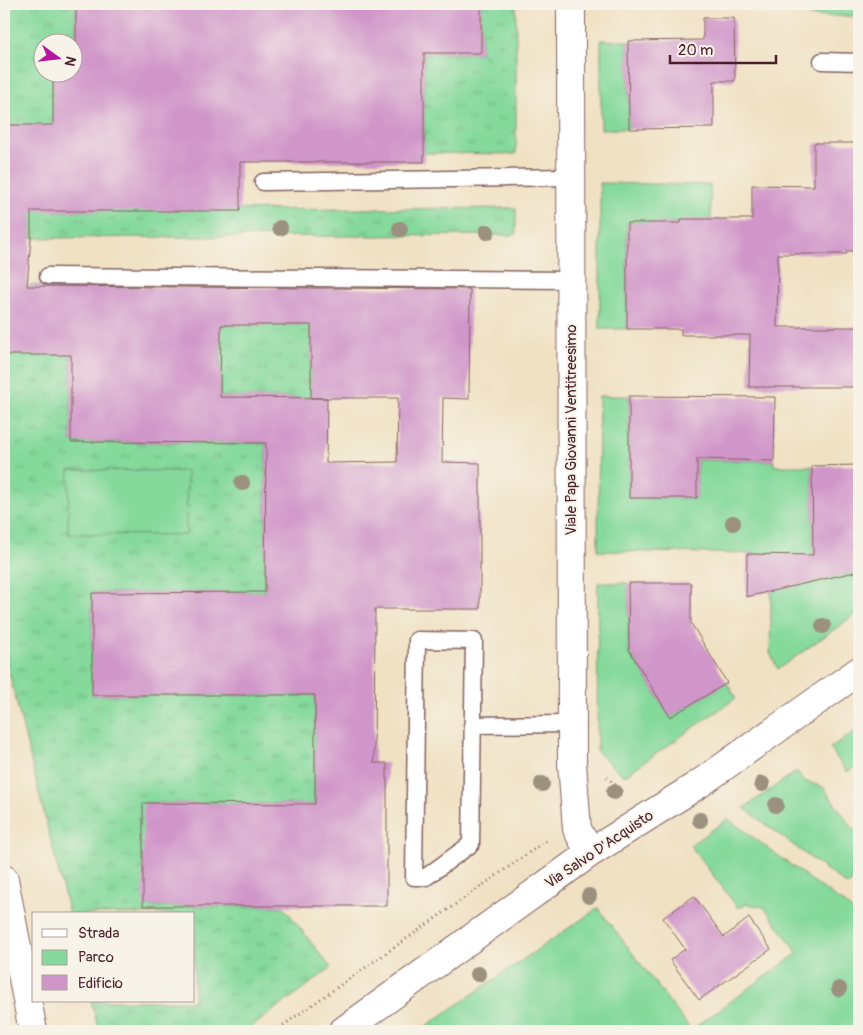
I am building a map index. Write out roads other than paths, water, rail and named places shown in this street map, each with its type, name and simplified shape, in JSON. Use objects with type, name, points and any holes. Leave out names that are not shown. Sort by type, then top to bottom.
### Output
[{"type":"street","name":"Viale Papa Giovanni Ventitreesimo","points":[[572,4],[571,724],[572,771],[577,829],[590,853]]},
{"type":"street","name":"Via Salvo D'Acquisto","points":[[343,1031],[590,853],[699,784],[859,671]]},
{"type":"street","points":[[4,879],[33,1031]]},
{"type":"lane","points":[[822,61],[859,62]]},
{"type":"lane","points":[[262,182],[571,177]]},
{"type":"lane","points":[[48,276],[572,280]]},
{"type":"lane","points":[[417,640],[474,641],[472,725],[471,844],[426,877],[414,877],[417,640]]},
{"type":"lane","points":[[472,725],[571,724]]}]
